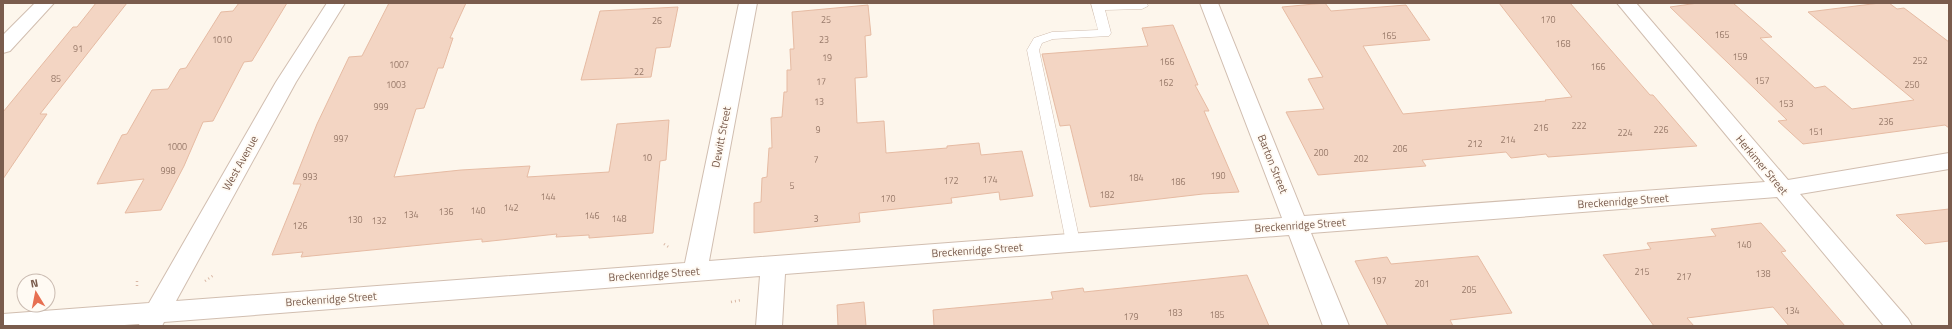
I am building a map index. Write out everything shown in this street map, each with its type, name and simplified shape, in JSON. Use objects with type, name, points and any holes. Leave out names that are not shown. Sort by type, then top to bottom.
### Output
[{"type":"street","points":[[3,47],[45,3]]},
{"type":"street","name":"West Avenue","points":[[152,319],[286,82],[336,3]]},
{"type":"street","name":"Dewitt Street","points":[[695,271],[748,3]]},
{"type":"street","name":"Barton Street","points":[[1209,3],[1336,326]]},
{"type":"street","name":"Herkimer Street","points":[[1626,3],[1899,326]]},
{"type":"street","name":"Breckenridge Street","points":[[3,324],[152,319],[695,271],[1782,189],[1949,161]]},
{"type":"street","points":[[770,326],[773,265]]},
{"type":"lane","points":[[1073,242],[1033,50],[1038,40],[1052,36],[1105,33],[1098,5],[1142,6],[1141,3]]},
{"type":"path","points":[[137,281],[137,290]]},
{"type":"path","points":[[731,302],[741,300]]},
{"type":"building","points":[[96,3],[127,3],[40,114],[47,114],[3,179],[3,112],[73,27],[77,27]]},
{"type":"building","points":[[239,3],[287,3],[252,61],[244,62],[213,121],[203,122],[184,166],[161,210],[125,213],[144,179],[97,184],[122,135],[127,134],[152,90],[168,89],[180,69],[186,68],[221,12],[233,11]]},
{"type":"building","points":[[389,3],[466,3],[450,38],[453,38],[443,68],[438,68],[424,108],[416,109],[394,177],[461,170],[530,166],[527,177],[609,172],[617,124],[669,120],[666,160],[660,161],[653,233],[589,238],[589,235],[556,237],[557,234],[482,242],[482,239],[301,257],[303,252],[272,255],[301,184],[293,184],[317,124],[349,57],[362,56]]},
{"type":"building","points":[[1325,3],[1331,11],[1406,5],[1430,40],[1363,46],[1403,114],[1546,101],[1545,100],[1572,97],[1499,3],[1570,3],[1650,95],[1653,95],[1697,146],[1548,157],[1546,154],[1511,158],[1506,152],[1422,160],[1426,166],[1318,175],[1286,112],[1324,109],[1308,79],[1323,77],[1282,7]]},
{"type":"building","points":[[1698,3],[1733,3],[1772,37],[1760,38],[1815,88],[1825,86],[1852,109],[1914,100],[1808,12],[1880,3],[1889,3],[1897,9],[1904,8],[1949,42],[1949,128],[1945,125],[1803,144],[1778,121],[1787,120],[1670,7]]},
{"type":"building","points":[[868,5],[871,35],[865,36],[867,77],[855,78],[857,123],[884,121],[886,153],[947,148],[947,146],[979,143],[981,155],[1022,151],[1033,196],[1000,200],[999,192],[951,198],[952,203],[859,213],[860,222],[754,233],[754,203],[761,202],[762,178],[767,177],[769,148],[772,148],[771,118],[782,117],[784,92],[787,92],[787,70],[791,70],[790,49],[794,49],[792,12]]},
{"type":"building","points":[[678,7],[670,47],[656,48],[651,77],[581,80],[600,11]]},
{"type":"building","points":[[1173,25],[1198,85],[1195,85],[1209,111],[1204,111],[1239,192],[1203,194],[1090,207],[1070,125],[1060,126],[1042,54],[1148,46],[1142,28]]},
{"type":"building","points":[[1949,209],[1949,241],[1925,244],[1896,215]]},
{"type":"building","points":[[1761,223],[1786,251],[1781,252],[1845,326],[1789,326],[1773,307],[1687,318],[1694,326],[1654,326],[1603,255],[1651,249],[1647,243],[1716,236],[1711,229]]},
{"type":"building","points":[[1478,256],[1512,313],[1450,320],[1453,326],[1388,326],[1355,261],[1387,257],[1391,264]]},
{"type":"building","points":[[1247,275],[1269,326],[934,326],[933,310],[1053,299],[1051,292],[1083,288],[1084,292]]},
{"type":"building","points":[[864,302],[866,326],[838,326],[837,305]]}]
